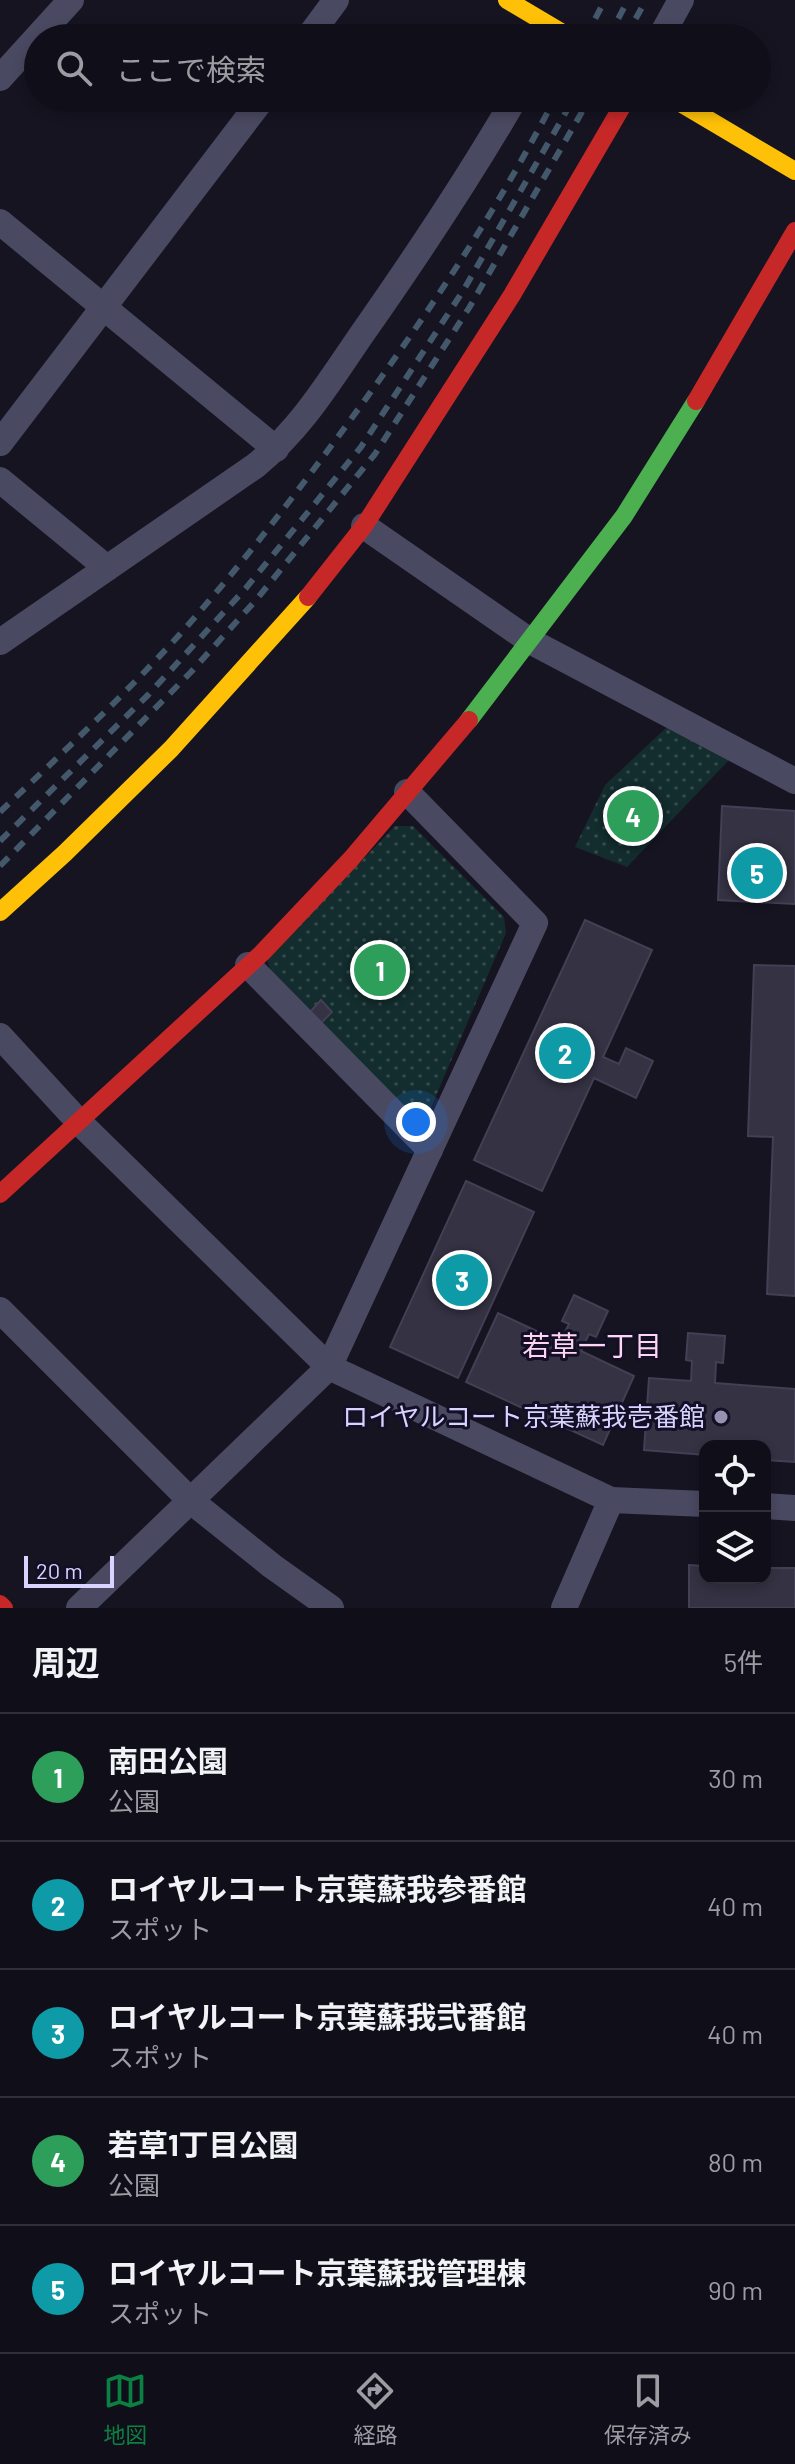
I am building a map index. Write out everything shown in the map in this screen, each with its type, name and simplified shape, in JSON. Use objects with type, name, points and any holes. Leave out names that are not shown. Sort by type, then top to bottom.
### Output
[{"type":"street","points":[[49,24],[71,0]]},
{"type":"street","points":[[318,24],[336,0]]},
{"type":"street","points":[[668,24],[681,0]]},
{"type":"street","points":[[510,1],[543,24]]},
{"type":"street","points":[[0,78],[24,52]]},
{"type":"street","points":[[0,443],[252,112]]},
{"type":"street","points":[[0,642],[276,449],[299,424],[406,271],[506,112]]},
{"type":"street","points":[[0,912],[171,749],[295,613],[364,526],[512,295],[619,112]]},
{"type":"street","points":[[696,112],[795,171]]},
{"type":"street","points":[[0,222],[276,449]]},
{"type":"street","points":[[0,1194],[248,965],[351,859],[477,711],[624,516],[695,404],[795,231]]},
{"type":"street","points":[[0,480],[107,568]]},
{"type":"street","points":[[364,526],[530,641],[795,781]]},
{"type":"street","points":[[79,1608],[329,1367],[535,923],[407,792]]},
{"type":"street","points":[[248,965],[430,1150]]},
{"type":"street","points":[[0,1036],[79,1122],[329,1367],[611,1500],[699,1504]]},
{"type":"street","points":[[0,1310],[191,1501],[272,1566],[331,1608]]},
{"type":"street","points":[[564,1608],[611,1500]]},
{"type":"street","points":[[771,1506],[795,1508]]},
{"type":"green space","points":[[667,727],[730,759],[627,867],[575,847],[605,785]]},
{"type":"green space","points":[[395,826],[413,826],[504,917],[506,933],[426,1119],[406,1121],[273,980],[267,959]]},
{"type":"building","points":[[722,806],[795,811],[795,904],[718,900]]},
{"type":"building","points":[[585,920],[652,950],[603,1057],[619,1064],[626,1048],[653,1061],[636,1098],[594,1078],[542,1191],[474,1160]]},
{"type":"building","points":[[754,965],[795,966],[795,1296],[767,1294],[773,1137],[748,1136]]},
{"type":"building","points":[[321,1000],[332,1012],[321,1023],[310,1012]]},
{"type":"building","points":[[466,1181],[534,1212],[458,1378],[390,1347]]},
{"type":"building","points":[[574,1295],[608,1311],[596,1337],[589,1334],[581,1351],[634,1376],[603,1445],[466,1382],[498,1313],[560,1342],[569,1324],[562,1321]]},
{"type":"building","name":"ロイヤルコート京葉蘇我壱番館","points":[[688,1333],[725,1336],[723,1363],[716,1362],[715,1383],[795,1389],[795,1462],[771,1460],[771,1440],[699,1440],[699,1455],[644,1450],[649,1378],[691,1381],[692,1361],[686,1360]]},
{"type":"building","points":[[689,1565],[699,1566],[699,1584],[771,1584],[771,1568],[795,1568],[795,1608],[689,1608]]},
{"type":"railway","points":[[592,24],[605,0]]},
{"type":"railway","points":[[615,24],[628,0]]},
{"type":"railway","points":[[633,24],[646,0]]},
{"type":"railway","points":[[0,812],[181,633],[285,507],[429,309],[508,184],[548,112]]},
{"type":"railway","points":[[0,841],[148,695],[246,588],[361,447],[463,291],[566,112]]},
{"type":"railway","points":[[0,866],[191,672],[256,600],[375,454],[469,308],[582,112]]},
{"type":"traffic: fast","points":[[469,720],[624,516],[696,401]]},
{"type":"traffic: slow","points":[[507,0],[547,24]]},
{"type":"traffic: slow","points":[[696,112],[795,171]]},
{"type":"traffic: slow","points":[[0,912],[171,749],[308,597]]},
{"type":"traffic: jam","points":[[308,597],[364,526],[512,295],[619,112]]},
{"type":"traffic: jam","points":[[696,401],[795,231]]},
{"type":"traffic: jam","points":[[0,1194],[262,953],[351,859],[469,720]]},
{"type":"traffic: jam","points":[[0,1604],[4,1608]]},
{"type":"place","name":"若草1丁目公園","points":[[633,816]]},
{"type":"place","name":"ロイヤルコート京葉蘇我管理棟","points":[[757,873]]},
{"type":"place","name":"南田公園","points":[[380,970]]},
{"type":"place","name":"ロイヤルコート京葉蘇我参番館","points":[[565,1053]]},
{"type":"place","name":"ロイヤルコート京葉蘇我弐番館","points":[[462,1280]]},
{"type":"place","name":"ロイヤルコート京葉蘇我壱番館","points":[[721,1417]]},
{"type":"district","name":"若草一丁目","points":[[592,1346]]}]
